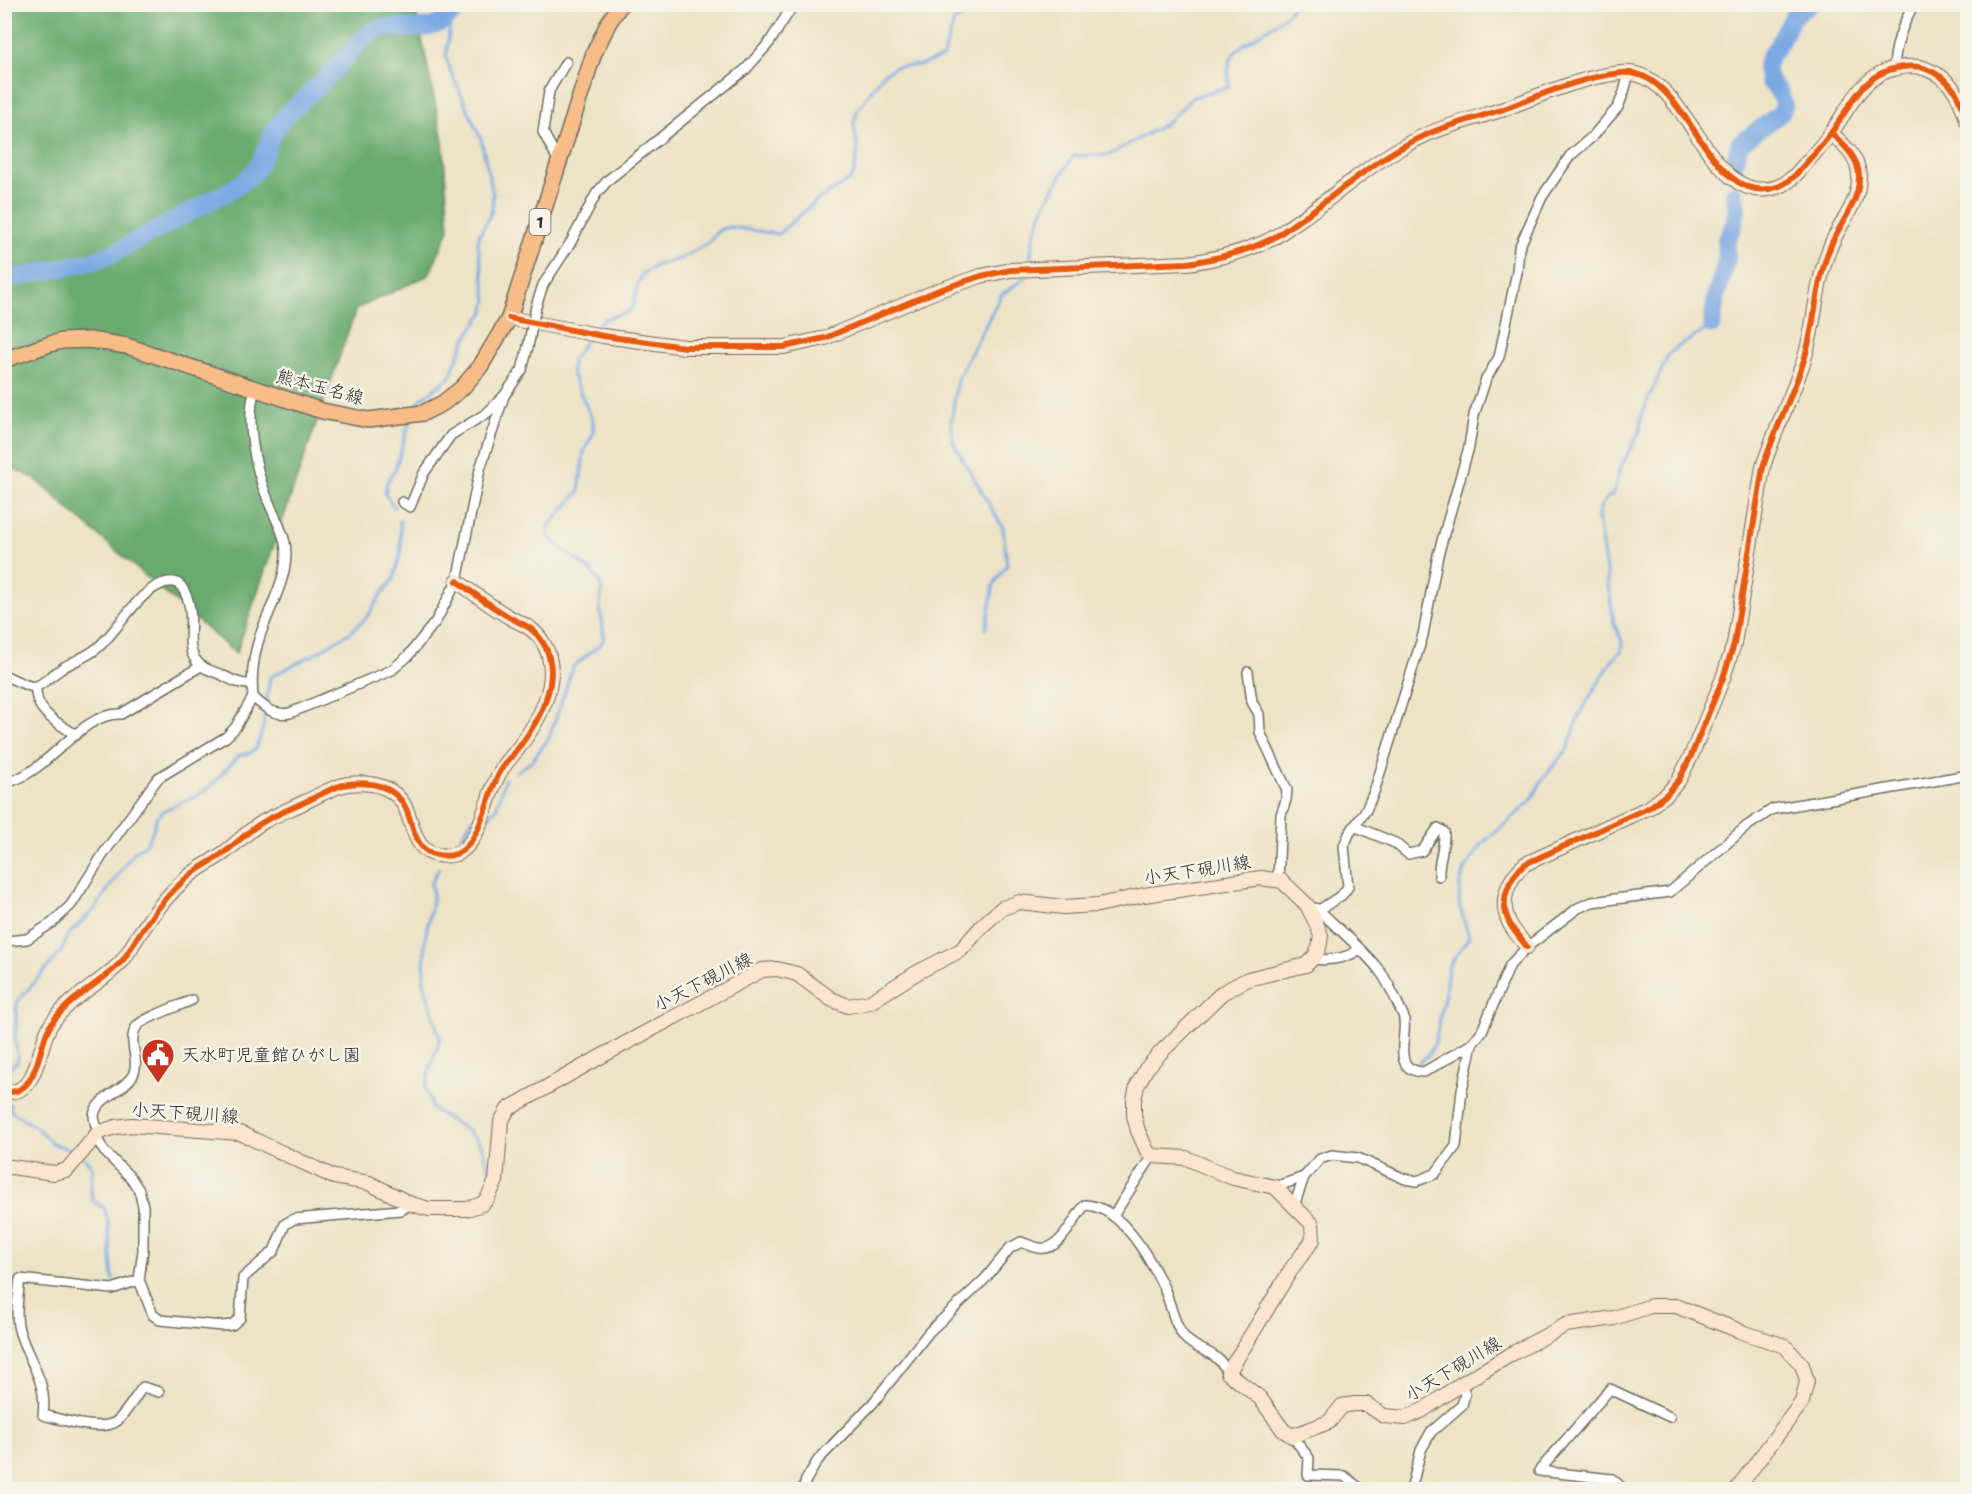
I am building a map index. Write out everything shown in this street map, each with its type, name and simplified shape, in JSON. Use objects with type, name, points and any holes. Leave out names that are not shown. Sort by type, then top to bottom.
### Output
[{"type":"main road","name":"熊本玉名線","points":[[4,360],[62,341],[89,340],[127,346],[322,411],[368,420],[423,413],[443,403],[462,388],[480,368],[509,318],[594,53],[609,22],[621,4]]},
{"type":"street","points":[[402,502],[410,507],[424,473],[451,435],[487,413],[504,396],[522,370],[543,285],[571,242],[596,194],[608,180],[746,69],[769,43],[794,4]]},
{"type":"street","points":[[1894,68],[1895,51],[1905,21],[1914,4]]},
{"type":"street","points":[[559,162],[543,132],[549,91],[566,62]]},
{"type":"street","points":[[509,318],[603,336],[685,347],[784,347],[804,344],[860,324],[939,290],[981,276],[1011,270],[1188,263],[1239,252],[1270,240],[1379,161],[1407,144],[1442,129],[1582,82],[1622,72],[1649,80],[1665,92],[1726,172],[1742,186],[1758,189],[1777,187],[1794,177],[1831,133],[1854,96],[1871,79],[1888,69],[1920,66],[1939,74],[1951,85],[1962,102],[1968,123]]},
{"type":"street","points":[[1313,908],[1342,895],[1348,887],[1344,846],[1374,792],[1423,635],[1438,555],[1469,447],[1474,415],[1486,379],[1499,357],[1517,272],[1519,248],[1542,197],[1570,156],[1593,136],[1618,107],[1629,73]]},
{"type":"street","points":[[1527,947],[1510,924],[1504,908],[1504,897],[1508,884],[1515,873],[1525,864],[1633,815],[1667,794],[1679,780],[1691,756],[1722,678],[1734,644],[1763,467],[1804,358],[1820,280],[1830,245],[1855,200],[1858,189],[1860,177],[1850,150],[1831,133]]},
{"type":"street","points":[[4,943],[7,940],[27,939],[52,923],[71,905],[158,778],[226,737],[235,728],[253,697],[252,672],[258,640],[285,561],[285,542],[266,498],[255,458],[250,405],[255,389]]},
{"type":"street","points":[[253,697],[266,708],[280,714],[290,713],[392,670],[408,656],[436,621],[457,581],[480,470],[504,396]]},
{"type":"street","points":[[4,1092],[19,1091],[27,1084],[35,1069],[46,1034],[56,1018],[72,1001],[121,962],[149,921],[182,882],[224,853],[264,821],[346,784],[368,784],[384,788],[398,797],[408,811],[419,844],[432,854],[444,856],[456,854],[466,848],[475,835],[495,781],[505,762],[520,746],[536,722],[548,693],[551,675],[550,657],[542,641],[531,629],[480,599],[457,581]]},
{"type":"street","points":[[4,675],[28,686],[36,687],[43,684],[63,668],[95,650],[115,631],[132,606],[158,586],[167,582],[175,582],[181,585],[188,597],[192,612],[191,652],[201,666],[239,684],[252,684]]},
{"type":"street","points":[[4,783],[28,773],[98,719],[112,714],[121,714],[201,666]]},
{"type":"street","points":[[1248,672],[1252,702],[1259,714],[1260,732],[1287,790],[1281,815],[1278,881],[1282,881],[1313,908],[1379,970],[1404,1019],[1402,1045],[1404,1059],[1408,1066],[1417,1071],[1424,1071],[1472,1044],[1482,1031],[1510,965],[1527,947],[1578,908],[1592,902],[1670,892],[1747,826],[1773,809],[1968,775]]},
{"type":"street","points":[[36,687],[35,697],[41,708],[51,718],[76,735]]},
{"type":"street","points":[[1354,826],[1395,843],[1408,854],[1422,851],[1438,828],[1444,832],[1444,843],[1438,863],[1439,876]]},
{"type":"street","name":"小天下硯川線","points":[[97,1135],[115,1127],[132,1125],[240,1133],[334,1177],[369,1183],[411,1204],[429,1209],[467,1209],[482,1204],[496,1181],[501,1122],[508,1109],[762,970],[777,969],[797,974],[831,999],[849,1006],[870,1002],[918,972],[961,950],[1002,908],[1020,902],[1063,907],[1098,905],[1261,878],[1278,881]]},
{"type":"street","points":[[1304,1177],[1275,1187],[1233,1178],[1186,1158],[1152,1156],[1147,1151],[1138,1131],[1134,1116],[1134,1100],[1137,1086],[1146,1069],[1222,993],[1248,979],[1306,965],[1312,959],[1319,948],[1321,936],[1313,908]]},
{"type":"street","points":[[1312,959],[1340,958],[1359,950]]},
{"type":"street","points":[[192,1000],[138,1023],[133,1033],[136,1064],[133,1075],[98,1106],[94,1118],[97,1135],[104,1151],[139,1190],[143,1206],[143,1250],[139,1280],[153,1315],[160,1320],[232,1325],[240,1318],[243,1278],[274,1251],[285,1224],[294,1219],[400,1210],[411,1204]]},
{"type":"street","points":[[1294,1206],[1304,1177],[1320,1159],[1332,1155],[1358,1158],[1405,1179],[1417,1181],[1435,1174],[1456,1146],[1462,1090],[1472,1044]]},
{"type":"street","points":[[4,1166],[54,1173],[68,1170],[97,1135]]},
{"type":"street","points":[[1113,1216],[1152,1156]]},
{"type":"street","points":[[1228,1373],[1292,1268],[1313,1240],[1312,1224],[1275,1187]]},
{"type":"street","points":[[803,1490],[818,1460],[873,1403],[929,1332],[985,1280],[1010,1248],[1021,1242],[1038,1248],[1046,1248],[1067,1233],[1085,1205],[1096,1205],[1113,1216],[1133,1236],[1163,1287],[1186,1338],[1209,1351],[1223,1364],[1228,1373],[1260,1398],[1283,1430],[1292,1436],[1309,1458],[1308,1475],[1344,1476],[1362,1490]]},
{"type":"street","points":[[139,1280],[112,1288],[20,1279],[16,1314],[20,1331],[38,1372],[45,1404],[43,1415],[78,1424],[104,1425],[116,1422],[143,1387],[159,1392]]},
{"type":"street","name":"小天下硯川線","points":[[1292,1436],[1329,1422],[1342,1406],[1354,1404],[1366,1404],[1384,1416],[1406,1418],[1423,1410],[1515,1352],[1566,1325],[1614,1318],[1651,1306],[1676,1306],[1785,1346],[1803,1365],[1807,1381],[1802,1402],[1736,1490]]},
{"type":"street","points":[[1411,1490],[1421,1450],[1431,1432],[1462,1405],[1465,1394],[1461,1384]]},
{"type":"street","points":[[1625,1490],[1612,1479],[1539,1471],[1610,1389],[1670,1417]]},
{"type":"green space","points":[[5,5],[415,5],[443,140],[449,229],[429,275],[356,309],[236,654],[36,479],[5,465]]},
{"type":"waterway","points":[[4,280],[93,261],[112,254],[234,188],[256,170],[281,121],[366,36],[376,29],[387,27],[423,28],[435,25],[448,18],[460,4]]},
{"type":"waterway","points":[[593,330],[604,319],[628,312],[633,307],[638,283],[643,273],[657,265],[682,258],[708,243],[719,230],[730,227],[778,234],[819,199],[850,180],[858,151],[854,124],[857,111],[883,74],[895,67],[921,65],[943,57],[954,21],[978,9],[1015,7],[1026,4]]},
{"type":"waterway","points":[[1030,264],[1034,234],[1044,207],[1073,156],[1109,155],[1165,124],[1193,97],[1229,87],[1229,64],[1233,55],[1280,20],[1294,4]]},
{"type":"waterway","points":[[1734,167],[1739,144],[1780,114],[1784,106],[1780,93],[1769,81],[1766,67],[1770,55],[1778,46],[1794,15],[1811,4]]},
{"type":"waterway","points":[[415,409],[421,399],[449,378],[466,338],[485,310],[487,301],[478,244],[479,236],[492,211],[493,194],[481,139],[446,57],[451,17]]},
{"type":"waterway","points":[[1712,325],[1716,296],[1727,258],[1726,239],[1734,225],[1737,208],[1734,194]]},
{"type":"waterway","points":[[986,629],[994,584],[1007,565],[1003,528],[953,442],[951,424],[957,380],[1001,295],[1025,278],[1026,273]]},
{"type":"waterway","points":[[1419,1063],[1429,1054],[1435,1043],[1448,967],[1469,937],[1459,904],[1460,883],[1466,867],[1482,844],[1531,801],[1542,780],[1568,748],[1580,713],[1613,659],[1621,652],[1622,641],[1614,624],[1598,518],[1601,507],[1604,501],[1613,494],[1620,468],[1640,431],[1641,416],[1668,355],[1712,325]]},
{"type":"waterway","points":[[516,772],[531,762],[549,738],[573,667],[602,643],[604,637],[600,607],[602,591],[600,582],[590,570],[551,540],[547,534],[550,525],[579,492],[584,451],[593,434],[593,421],[572,374],[572,361],[588,337]]},
{"type":"waterway","points":[[394,507],[385,494],[387,482],[395,470],[410,420]]},
{"type":"waterway","points":[[266,705],[270,677],[351,632],[367,617],[394,579],[401,551],[400,521]]},
{"type":"waterway","points":[[9,1082],[9,1068],[17,1062],[18,1058],[15,1040],[17,1002],[61,952],[68,935],[93,911],[134,852],[144,846],[152,833],[156,818],[165,810],[200,794],[212,785],[238,756],[250,753],[256,748],[263,728],[265,711]]},
{"type":"waterway","points":[[489,816],[496,809],[505,779]]},
{"type":"waterway","points":[[457,843],[473,818]]},
{"type":"waterway","points":[[439,868],[431,883],[433,895],[425,940],[424,982],[440,1039],[426,1088],[432,1109],[468,1131],[481,1145],[490,1171]]},
{"type":"waterway","points":[[10,1104],[11,1111],[37,1128],[52,1143],[76,1152]]},
{"type":"waterway","points":[[85,1158],[92,1167],[93,1201],[104,1208],[108,1221],[113,1280]]},
{"type":"cycle path","points":[[509,318],[603,336],[685,347],[784,347],[825,338],[939,290],[981,276],[1011,270],[1188,263],[1218,257],[1248,249],[1274,237],[1391,153],[1429,134],[1545,93],[1606,75],[1621,73],[1644,77],[1664,91],[1715,159],[1733,178],[1753,189],[1777,187],[1793,177],[1825,140],[1858,93],[1866,84],[1885,71],[1912,66],[1923,68],[1943,78],[1958,97],[1968,123]]},
{"type":"cycle path","points":[[1527,947],[1512,927],[1505,907],[1507,891],[1519,870],[1525,864],[1650,807],[1667,794],[1679,780],[1691,756],[1723,678],[1734,644],[1763,467],[1804,360],[1826,259],[1853,204],[1858,187],[1857,165],[1846,148],[1831,133]]},
{"type":"cycle path","points":[[4,1092],[15,1091],[31,1079],[46,1035],[57,1016],[74,999],[122,961],[151,917],[173,890],[268,819],[338,787],[348,784],[368,784],[387,789],[398,797],[407,812],[417,839],[428,852],[449,855],[464,849],[477,832],[499,773],[528,734],[540,713],[551,679],[551,668],[546,649],[534,632],[496,609],[457,581]]},
{"type":"place","name":"天水町児童館ひがし園","points":[[158,1084]]}]
